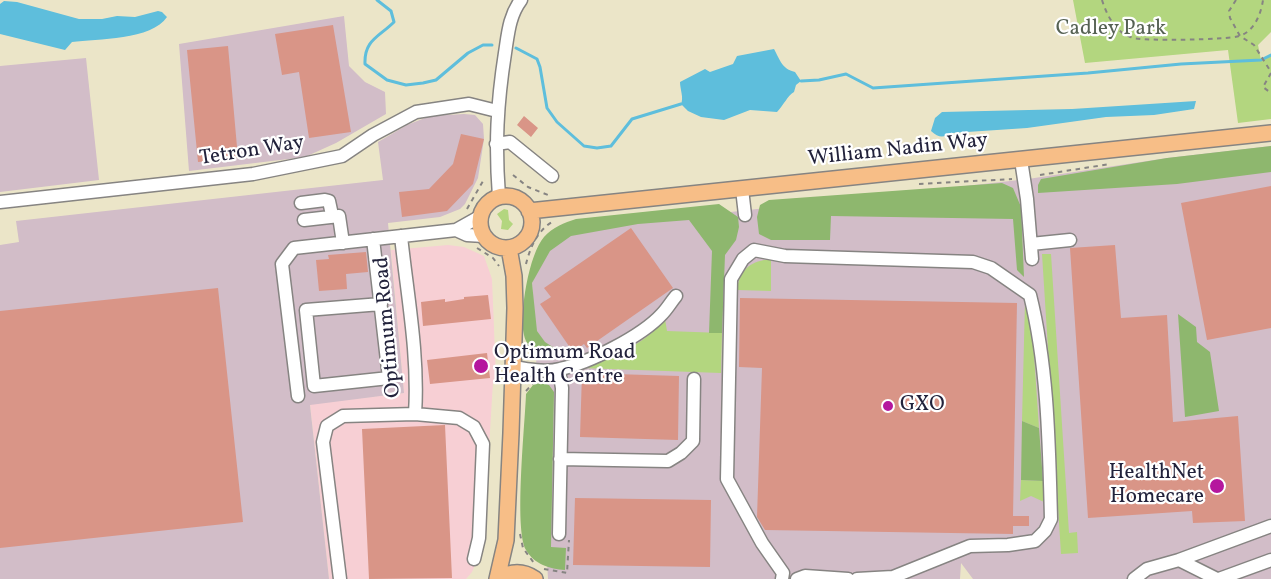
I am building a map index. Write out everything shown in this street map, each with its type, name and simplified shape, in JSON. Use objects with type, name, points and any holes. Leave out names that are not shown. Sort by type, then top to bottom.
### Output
[{"type":"main road","name":"William Nadin Way","points":[[529,211],[1271,134]]},
{"type":"main road","points":[[508,196],[517,199],[529,211],[531,220],[529,235],[519,245],[509,248],[479,241],[481,216],[485,207],[491,200],[499,197],[508,196]]},
{"type":"main road","points":[[498,579],[506,540],[514,367],[514,276],[509,248]]},
{"type":"main road","points":[[506,540],[516,562],[530,576]]},
{"type":"main road","points":[[498,579],[509,573],[530,576]]},
{"type":"street","points":[[499,197],[497,111],[510,20],[521,0]]},
{"type":"street","name":"Tetron Way","points":[[0,201],[254,174],[342,156],[373,135],[416,112],[469,104],[497,111]]},
{"type":"street","points":[[496,144],[510,142],[552,176]]},
{"type":"street","points":[[1021,160],[1032,259]]},
{"type":"street","points":[[742,189],[745,215]]},
{"type":"street","points":[[301,203],[326,200],[332,215]]},
{"type":"street","points":[[304,220],[339,216],[343,243]]},
{"type":"street","points":[[298,396],[282,264],[294,248],[456,230],[481,216]]},
{"type":"street","points":[[456,230],[479,241]]},
{"type":"street","name":"Optimum Road","points":[[401,236],[416,390],[415,414]]},
{"type":"street","points":[[373,239],[381,304],[389,378],[314,386],[306,310],[381,304]]},
{"type":"street","points":[[1031,244],[1070,240]]},
{"type":"street","points":[[782,579],[783,573],[762,543],[727,479],[731,279],[742,259],[754,250],[785,256],[973,262],[991,268],[1030,295],[1033,305],[1038,326],[1045,401],[1051,519],[1045,531],[1035,541],[1008,545],[970,546],[893,577],[857,579]]},
{"type":"street","points":[[514,367],[559,370],[583,362],[623,342],[661,315],[676,296]]},
{"type":"street","points":[[559,370],[562,388],[560,534]]},
{"type":"street","points":[[560,459],[668,461],[681,453],[693,441],[694,378]]},
{"type":"street","name":"Optimum Road","points":[[340,579],[323,442],[327,426],[343,416],[415,414],[459,418],[474,427],[483,444],[478,538],[474,560]]},
{"type":"street","points":[[1134,579],[1147,569],[1179,560],[1271,525]]},
{"type":"street","points":[[1179,560],[1218,579],[1271,560]]},
{"type":"street","points":[[797,579],[805,576],[848,579]]},
{"type":"path","points":[[1102,0],[1115,26],[1134,38],[1240,36],[1260,15],[1263,0]]},
{"type":"path","points":[[1236,0],[1229,11],[1230,18],[1240,36],[1254,45],[1271,73],[1263,87],[1271,93]]},
{"type":"path","points":[[513,175],[528,187],[548,195]]},
{"type":"path","points":[[462,213],[469,208],[483,181]]},
{"type":"path","points":[[524,271],[530,249],[538,235],[548,225],[559,219]]},
{"type":"path","points":[[479,241],[499,266]]},
{"type":"path","points":[[526,344],[534,352]]},
{"type":"path","points":[[524,393],[534,382]]},
{"type":"path","points":[[519,529],[523,548],[533,562],[544,569],[567,573],[569,539],[560,534]]},
{"type":"shaded area","points":[[344,16],[349,66],[365,82],[385,92],[386,114],[336,143],[305,157],[189,171],[179,44]]},
{"type":"shaded area","points":[[86,58],[99,180],[0,192],[0,66]]},
{"type":"shaded area","points":[[475,115],[483,124],[484,139],[478,178],[465,204],[460,209],[440,217],[388,223],[404,393],[310,405],[329,579],[0,579],[0,245],[19,242],[16,221],[383,180],[378,142],[407,125],[430,116]]},
{"type":"shaded area","points":[[1271,146],[1271,579],[973,579],[961,563],[960,579],[548,579],[532,283],[544,248],[568,230],[1028,179],[1167,158]]},
{"type":"shaded area","points":[[448,245],[464,247],[484,256],[492,279],[496,378],[493,382],[483,546],[472,572],[466,579],[329,579],[310,404],[404,393],[391,250]]},
{"type":"green space","name":"Cadley Park","points":[[1073,0],[1271,0],[1271,32],[1258,45],[1261,60],[1271,55],[1271,119],[1238,123],[1228,50],[1085,63]]},
{"type":"green space","points":[[1271,146],[1271,172],[1177,184],[1038,193],[1041,179],[1167,158]]},
{"type":"green space","points":[[1002,183],[1013,188],[1021,207],[1024,277],[1017,270],[1013,219],[831,216],[830,240],[771,240],[759,234],[757,217],[760,205],[769,200]]},
{"type":"green space","points":[[719,204],[738,217],[739,227],[736,240],[725,255],[722,333],[709,333],[712,251],[689,220],[638,224],[571,236],[550,251],[532,283],[537,331],[545,342],[565,355],[561,359],[550,358],[529,346],[523,325],[526,284],[539,245],[551,231],[576,219]]},
{"type":"green space","points":[[504,209],[508,210],[509,220],[513,224],[508,230],[501,229],[502,221],[497,214]]},
{"type":"green space","points":[[1042,254],[1051,254],[1069,533],[1077,532],[1078,553],[1061,554]]},
{"type":"green space","points":[[771,260],[771,291],[737,290],[745,270],[758,261]]},
{"type":"green space","points":[[1025,301],[1031,310],[1039,428],[1022,421]]},
{"type":"green space","points":[[1178,314],[1196,327],[1197,342],[1210,352],[1219,411],[1185,417]]},
{"type":"green space","points":[[665,319],[667,331],[722,333],[721,373],[582,368],[637,343]]},
{"type":"green space","points":[[540,382],[549,385],[554,392],[551,547],[566,548],[565,570],[548,567],[533,559],[526,550],[523,538],[520,499],[526,394],[533,385]]},
{"type":"green space","points":[[1022,421],[1039,428],[1043,481],[1021,480]]},
{"type":"green space","points":[[1021,480],[1043,481],[1044,502],[1031,496],[1020,501]]},
{"type":"water","points":[[4,1],[17,2],[79,19],[135,17],[158,11],[167,17],[160,25],[137,34],[72,42],[65,50],[0,34],[0,4]]},
{"type":"water","points":[[774,49],[784,66],[795,72],[801,81],[777,112],[750,110],[724,120],[701,117],[688,111],[681,104],[680,82],[705,69],[710,72],[733,64],[737,56]]},
{"type":"water","points":[[1196,101],[1194,109],[1154,115],[1106,117],[1027,128],[952,133],[944,136],[931,131],[935,118],[942,112],[1072,109]]},
{"type":"building","points":[[333,25],[351,132],[309,138],[299,72],[282,75],[275,34]]},
{"type":"building","points":[[228,46],[238,158],[198,162],[187,50]]},
{"type":"building","points":[[524,116],[538,128],[531,137],[517,125]]},
{"type":"building","points":[[461,134],[484,139],[473,184],[447,211],[402,217],[399,192],[429,189],[453,164]]},
{"type":"building","points":[[1271,186],[1271,328],[1207,340],[1181,203]]},
{"type":"building","points":[[631,228],[673,288],[587,348],[584,344],[573,352],[540,304],[551,297],[544,288]]},
{"type":"building","points":[[1115,245],[1121,318],[1167,315],[1173,422],[1238,416],[1245,521],[1193,523],[1192,511],[1088,518],[1070,248]]},
{"type":"building","points":[[366,252],[368,272],[346,274],[347,289],[319,291],[316,260],[329,259],[328,255]]},
{"type":"building","points":[[218,288],[243,522],[0,548],[0,311]]},
{"type":"building","points":[[488,295],[491,319],[423,326],[421,302],[445,299],[445,302],[464,299],[464,297]]},
{"type":"building","name":"GXO","points":[[740,298],[1017,303],[1013,516],[1029,516],[1029,526],[1013,526],[1013,534],[765,530],[757,517],[762,368],[739,367]]},
{"type":"building","points":[[487,353],[490,378],[430,384],[427,360]]},
{"type":"building","points":[[582,373],[679,376],[678,440],[580,437]]},
{"type":"building","points":[[445,425],[452,578],[369,579],[362,429]]},
{"type":"building","points":[[575,498],[711,500],[710,567],[573,565]]},
{"type":"waterway","points":[[377,0],[391,11],[394,22],[370,44],[365,56],[365,64],[387,80],[406,85],[436,80],[468,53],[483,45],[492,45]]},
{"type":"waterway","points":[[516,48],[537,59],[547,108],[557,122],[584,146],[597,148],[611,146],[632,119],[681,104]]},
{"type":"waterway","points":[[801,81],[846,74],[873,88],[1261,60],[1271,55]]},
{"type":"place","name":"Optimum Road Health Centre","points":[[481,366]]},
{"type":"place","name":"GXO","points":[[888,406]]},
{"type":"place","name":"HealthNet Homecare","points":[[1217,486]]}]
